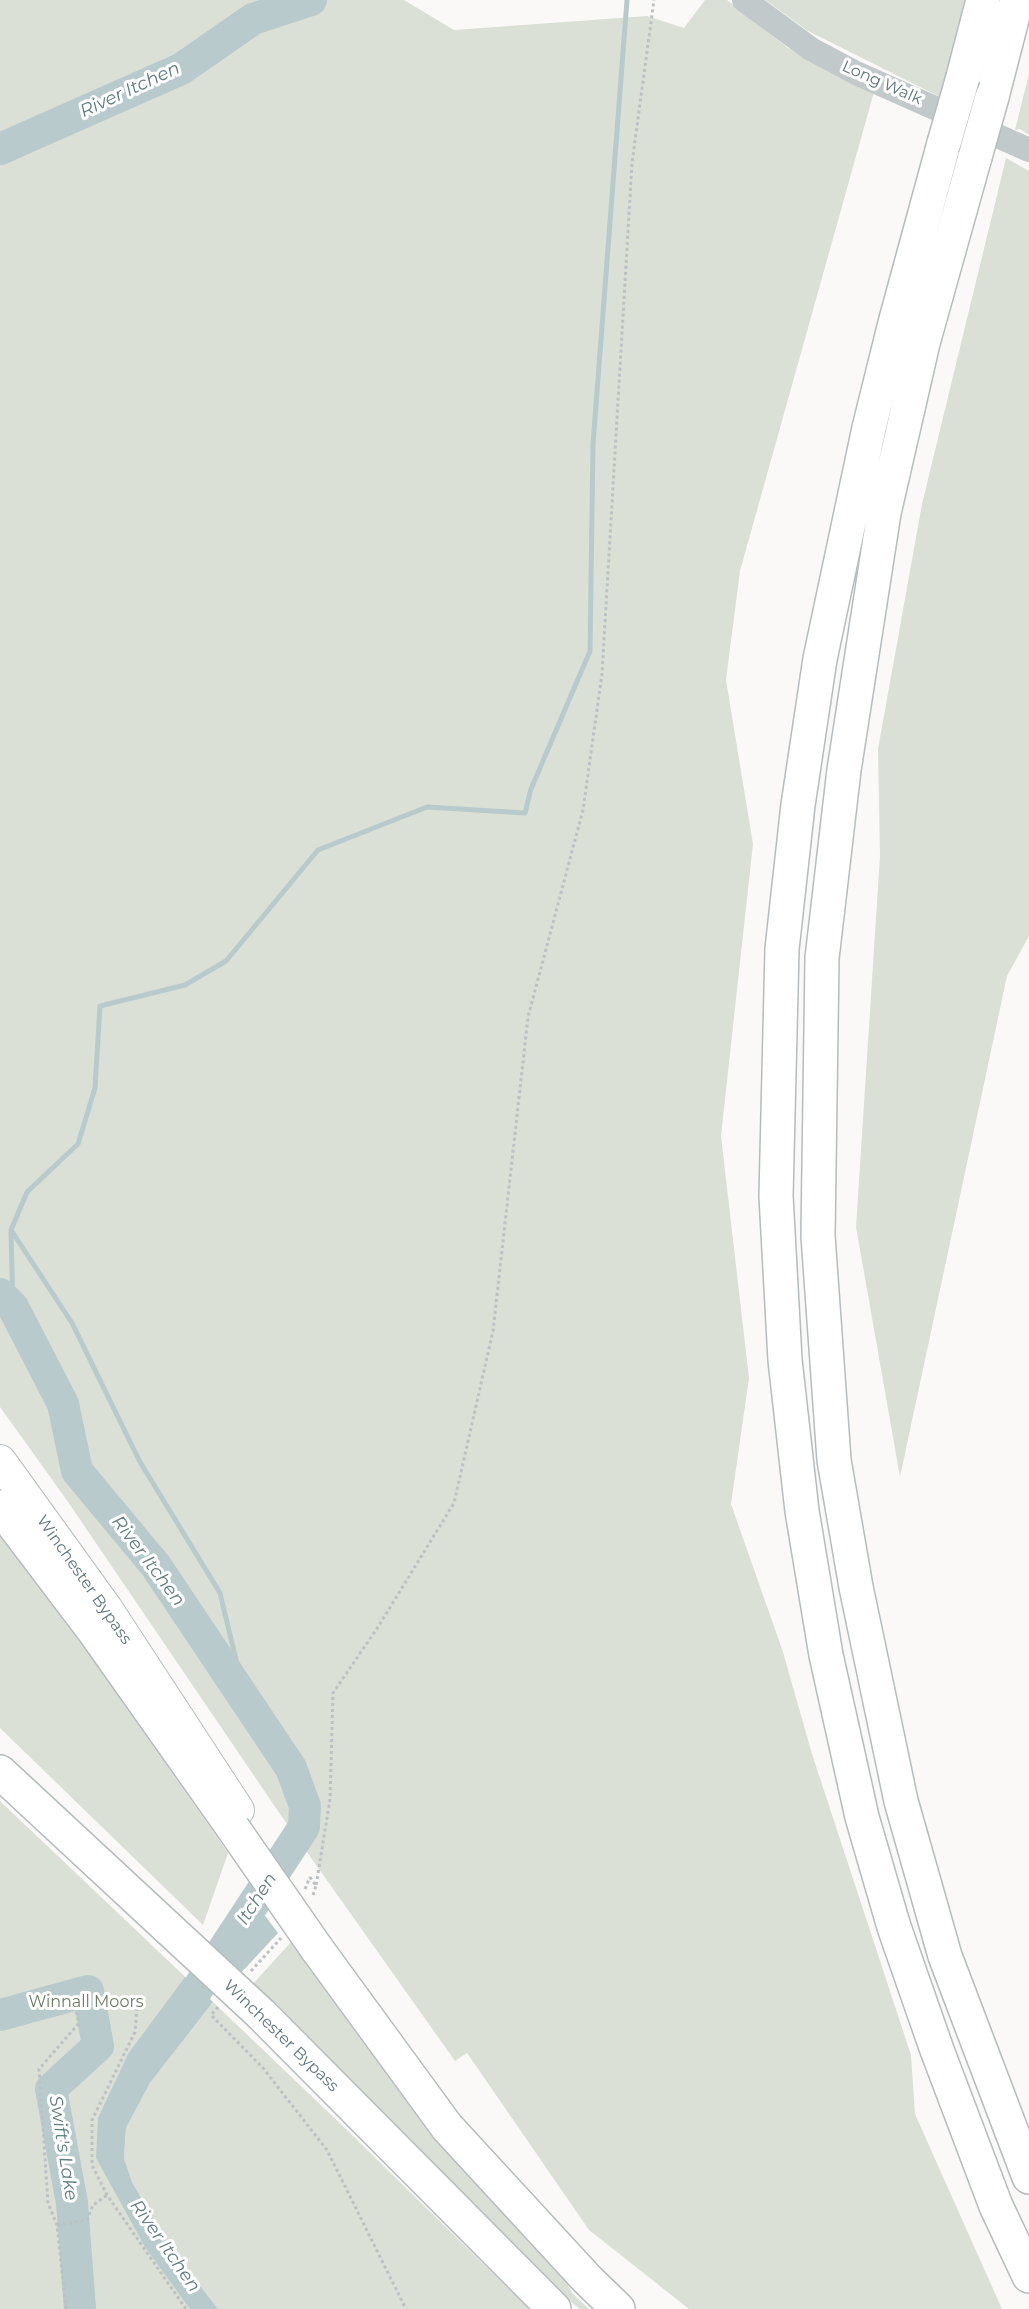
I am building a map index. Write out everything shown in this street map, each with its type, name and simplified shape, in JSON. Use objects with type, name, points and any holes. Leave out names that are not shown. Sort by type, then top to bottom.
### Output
[{"type":"highway","points":[[983,0],[895,323],[869,428],[820,659],[798,805],[782,949],[777,1058],[776,1196],[784,1360],[802,1511],[826,1655],[862,1816],[894,1926],[937,2050],[996,2206],[1029,2276]]},
{"type":"highway","points":[[1017,0],[923,343],[884,513],[844,770],[822,958],[818,1236],[834,1460],[856,1587],[901,1801],[945,1956],[1029,2177]]},
{"type":"highway","points":[[0,1507],[239,1824],[317,1949],[447,2127],[579,2271],[618,2309]]},
{"type":"highway","name":"Winchester Bypass","points":[[0,1772],[261,2014],[554,2309]]},
{"type":"main road","name":"Winchester Bypass","points":[[0,1461],[106,1608],[239,1824]]},
{"type":"street","name":"Long Walk","points":[[744,0],[811,49],[856,73],[1029,150]]},
{"type":"path","points":[[313,1895],[330,1799],[333,1693],[378,1627],[454,1503],[494,1331],[528,1017],[582,810],[602,674],[632,163],[654,0]]},
{"type":"path","points":[[302,1896],[310,1877],[316,1886]]},
{"type":"path","points":[[248,1974],[285,1933]]},
{"type":"path","points":[[138,1996],[135,2032],[92,2120],[92,2164],[107,2194],[186,2309]]},
{"type":"path","points":[[226,1999],[211,2015],[263,2068],[327,2150],[406,2309]]},
{"type":"path","points":[[66,2309],[57,2225],[48,2203],[39,2068],[79,2023],[74,2002]]},
{"type":"path","points":[[57,2225],[87,2220],[93,2205],[107,2194]]},
{"type":"green space","points":[[0,0],[404,0],[454,30],[647,16],[684,28],[705,0],[727,0],[788,48],[874,92],[740,571],[726,680],[753,844],[721,1136],[749,1378],[731,1504],[783,1652],[812,1754],[911,2055],[915,2114],[1002,2309],[689,2309],[589,2230],[467,2053],[455,2061],[280,1814],[66,1499],[0,1407]]},
{"type":"green space","points":[[765,0],[968,0],[942,98],[808,31]]},
{"type":"green space","points":[[1029,74],[1029,135],[1020,129],[1015,130]]},
{"type":"green space","points":[[1006,158],[1029,171],[1029,936],[1007,976],[900,1477],[856,1227],[880,856],[878,749],[922,504]]},
{"type":"green space","points":[[0,1528],[228,1853],[203,1925],[0,1728]]},
{"type":"green space","name":"Winnall Moors","points":[[0,1801],[198,1989],[118,2128],[127,2190],[209,2309],[0,2309]]},
{"type":"green space","points":[[291,1942],[433,2136],[559,2267],[572,2293],[589,2309],[580,2309],[546,2282],[251,1986]]},
{"type":"green space","points":[[213,2002],[529,2309],[218,2309],[171,2248],[132,2182],[124,2158],[126,2128],[150,2083]]},
{"type":"water","points":[[251,1897],[278,1933],[238,1976],[210,1949]]},
{"type":"water","points":[[185,1977],[213,2002],[150,2083],[126,2128],[124,2158],[132,2182],[171,2248],[218,2309],[190,2309],[145,2247],[96,2158],[98,2118],[128,2054]]},
{"type":"waterway","name":"River Itchen","points":[[0,149],[181,69],[253,19],[311,0]]},
{"type":"waterway","points":[[245,1697],[220,1593],[140,1462],[72,1323],[11,1230],[27,1192],[78,1144],[95,1088],[100,1006],[185,985],[226,961],[318,850],[427,807],[525,813],[531,789],[590,651],[593,444],[627,0]]},
{"type":"waterway","name":"River Itchen","points":[[11,1232],[13,1307]]},
{"type":"waterway","name":"River Itchen","points":[[0,1294],[13,1307],[63,1404],[77,1471],[156,1566],[291,1768],[305,1806],[304,1827],[175,2023]]},
{"type":"waterway","name":"Swift's Lake","points":[[0,2015],[88,1991],[98,2046],[51,2089],[72,2203],[80,2309]]},
{"type":"water label","name":"Itchen","points":[[257,1899]]}]
